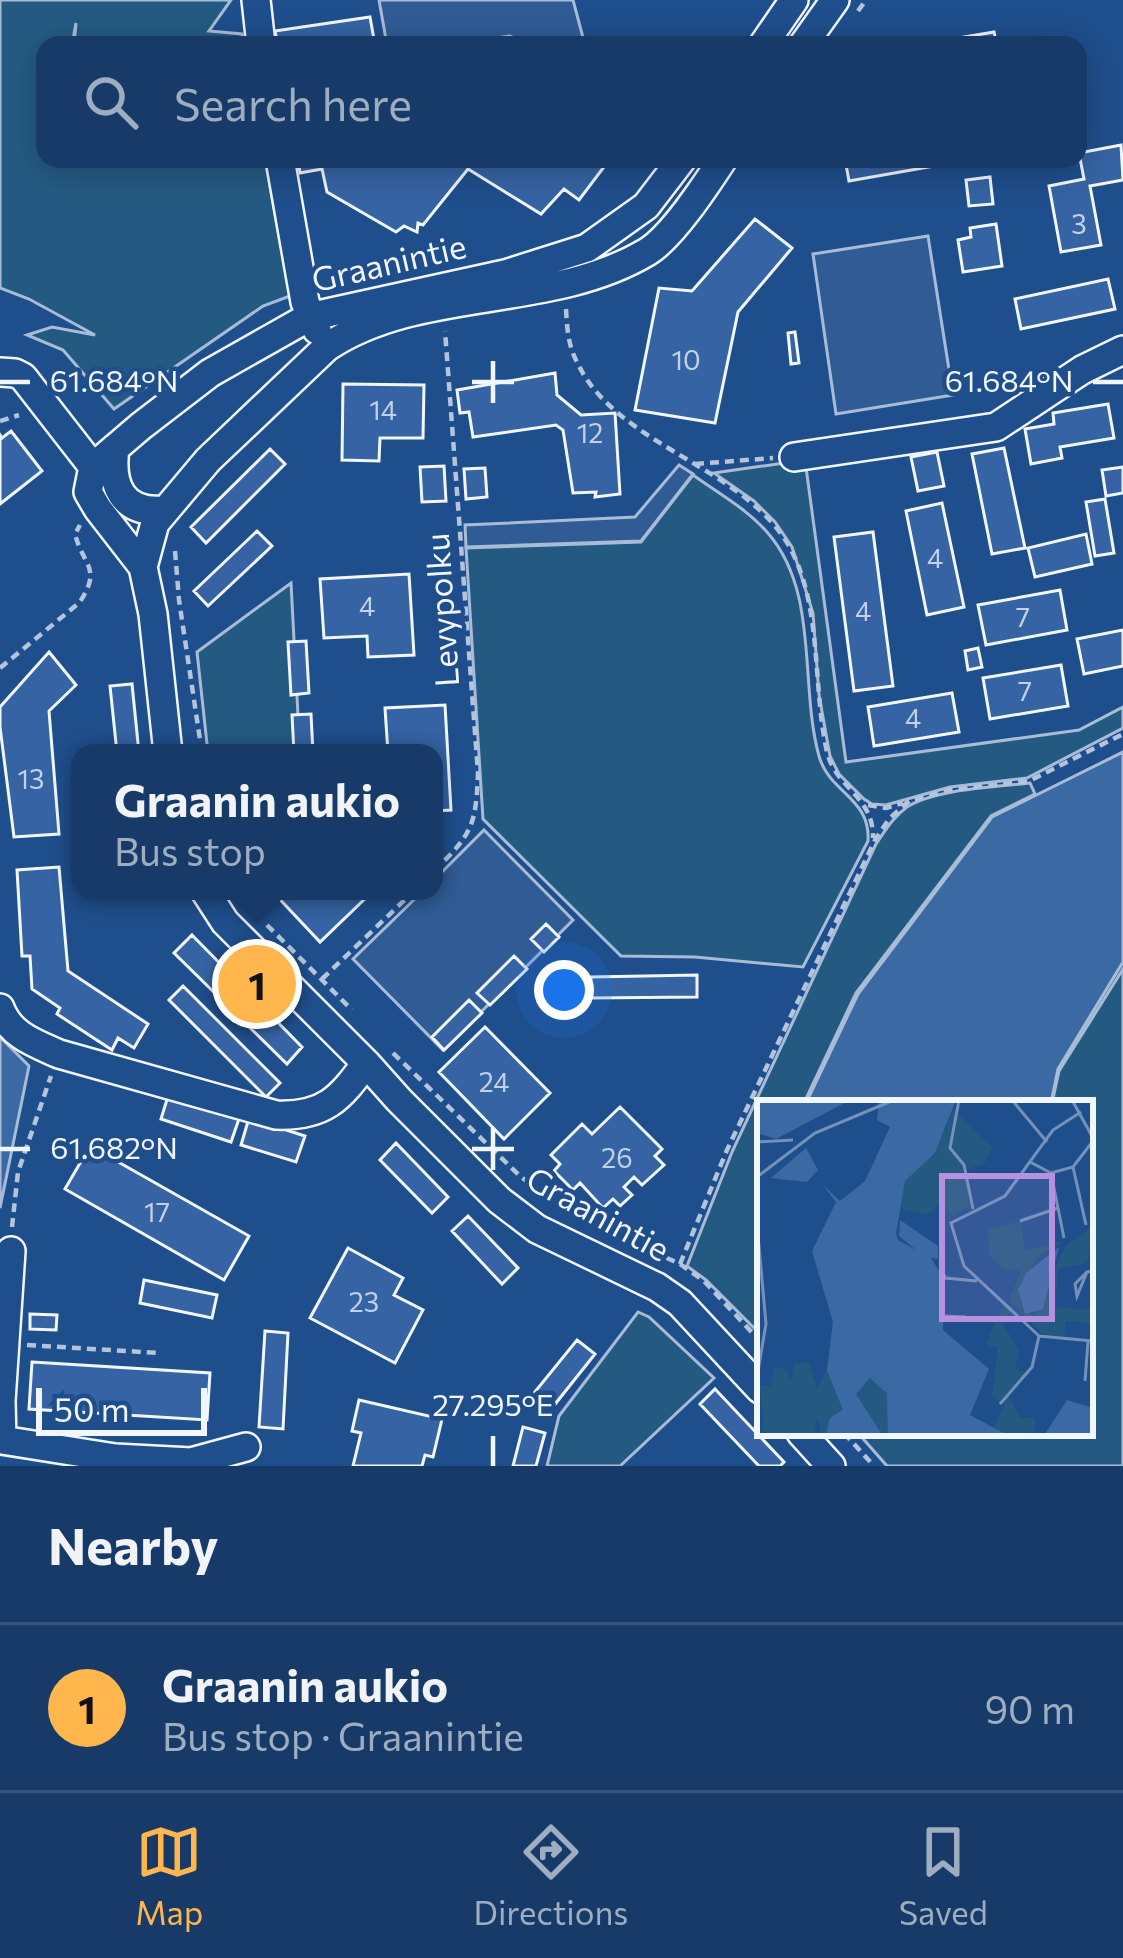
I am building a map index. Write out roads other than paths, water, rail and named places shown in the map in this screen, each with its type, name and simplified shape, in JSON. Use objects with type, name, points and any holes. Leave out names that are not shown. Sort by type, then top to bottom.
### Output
[{"type":"street","points":[[256,0],[260,36]]},
{"type":"street","points":[[769,36],[794,0]]},
{"type":"street","points":[[809,36],[835,0]]},
{"type":"street","points":[[282,168],[309,317],[327,347]]},
{"type":"street","name":"Graanintie","points":[[93,467],[210,373],[309,317],[505,274],[587,248],[646,206],[675,168]]},
{"type":"street","name":"Graanintie","points":[[142,566],[155,523],[164,510],[208,460],[327,347],[411,313],[581,281],[650,251],[694,203],[717,168]]},
{"type":"street","points":[[794,457],[996,427],[1082,370],[1123,350]]},
{"type":"street","points":[[0,372],[23,377],[93,467],[88,492],[142,566],[153,614],[167,744]]},
{"type":"street","points":[[116,448],[115,481],[123,497],[149,511],[164,510]]},
{"type":"street","name":"Graanintie","points":[[211,900],[225,922],[374,1052],[399,1100],[499,1200],[537,1229],[657,1287],[680,1303],[757,1386]]},
{"type":"street","points":[[0,1008],[12,1029],[26,1040],[59,1054],[276,1115],[302,1116],[324,1107],[340,1096],[374,1052]]},
{"type":"street","points":[[11,1250],[2,1440],[115,1458],[190,1462],[247,1447]]},
{"type":"street","points":[[804,1436],[831,1466]]},
{"type":"place","name":"Graanin aukio","points":[[257,984]]}]
